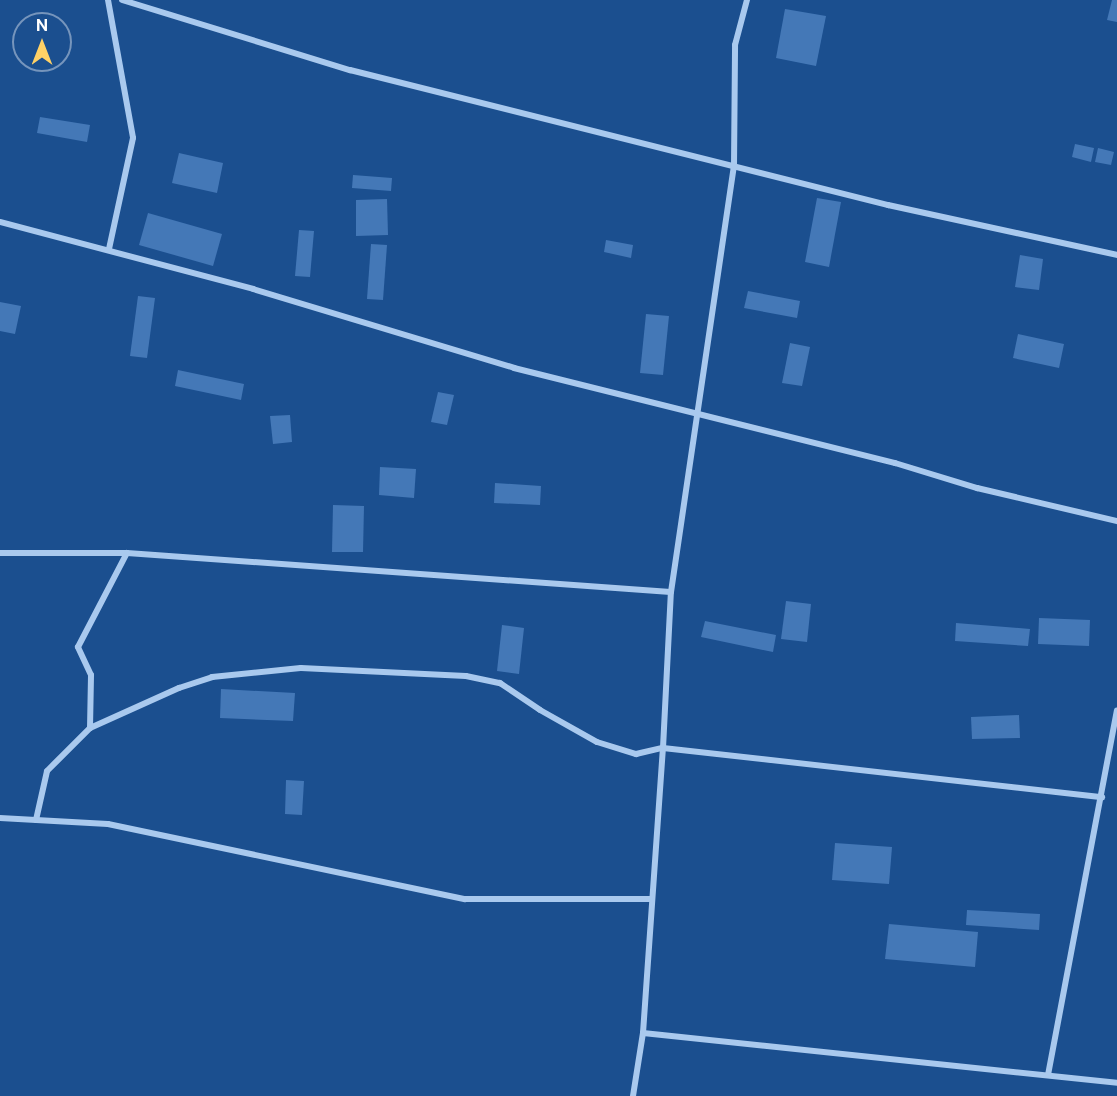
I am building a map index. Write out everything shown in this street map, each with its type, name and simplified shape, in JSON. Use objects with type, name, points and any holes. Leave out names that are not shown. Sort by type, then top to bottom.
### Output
[{"type":"street","points":[[108,0],[133,138],[109,249]]},
{"type":"street","points":[[122,0],[350,70],[888,205],[1117,255]]},
{"type":"street","points":[[633,1096],[643,1033],[650,899],[663,748],[671,592],[698,416],[717,264],[734,166],[735,45],[747,0]]},
{"type":"street","points":[[0,222],[109,249],[253,289],[514,369],[1117,521]]},
{"type":"street","points":[[0,553],[127,553],[671,592]]},
{"type":"street","points":[[90,728],[91,675],[78,647],[127,553]]},
{"type":"street","points":[[36,820],[47,771],[90,728],[179,688],[212,676],[302,668],[466,676],[500,683],[540,710],[597,742],[636,754],[663,748],[1102,797]]},
{"type":"street","points":[[1048,1075],[1117,710]]},
{"type":"street","points":[[0,818],[108,824],[465,899],[650,899]]},
{"type":"street","points":[[643,1033],[1117,1083]]},
{"type":"building","points":[[1112,0],[1117,0],[1117,22],[1107,20]]},
{"type":"building","points":[[785,9],[826,16],[816,66],[776,58]]},
{"type":"building","points":[[40,117],[90,125],[87,142],[37,133]]},
{"type":"building","points":[[1075,144],[1094,148],[1091,162],[1072,157]]},
{"type":"building","points":[[1098,148],[1114,152],[1111,165],[1095,162]]},
{"type":"building","points":[[179,153],[223,163],[217,193],[172,183]]},
{"type":"building","points":[[353,175],[392,178],[391,191],[352,188]]},
{"type":"building","points":[[817,198],[841,202],[829,267],[805,262]]},
{"type":"building","points":[[387,199],[388,235],[356,236],[356,200]]},
{"type":"building","points":[[148,213],[222,234],[213,266],[139,245]]},
{"type":"building","points":[[299,230],[314,231],[310,277],[295,276]]},
{"type":"building","points":[[606,240],[633,245],[631,258],[604,252]]},
{"type":"building","points":[[371,244],[387,245],[383,300],[367,299]]},
{"type":"building","points":[[1020,255],[1043,259],[1039,290],[1015,287]]},
{"type":"building","points":[[748,291],[800,301],[797,318],[744,308]]},
{"type":"building","points":[[138,296],[155,298],[147,358],[130,356]]},
{"type":"building","points":[[0,302],[21,306],[15,334],[0,331]]},
{"type":"building","points":[[646,314],[669,316],[663,375],[640,373]]},
{"type":"building","points":[[1018,334],[1064,344],[1059,368],[1013,358]]},
{"type":"building","points":[[790,343],[810,347],[802,386],[782,383]]},
{"type":"building","points":[[178,370],[244,384],[241,400],[175,386]]},
{"type":"building","points":[[438,392],[454,395],[447,425],[431,422]]},
{"type":"building","points":[[290,415],[292,442],[273,444],[270,416]]},
{"type":"building","points":[[380,467],[416,469],[414,498],[379,495]]},
{"type":"building","points":[[495,483],[541,486],[540,505],[494,503]]},
{"type":"building","points":[[333,505],[364,506],[363,552],[332,552]]},
{"type":"building","points":[[786,601],[811,604],[807,642],[781,639]]},
{"type":"building","points":[[1039,618],[1090,620],[1089,646],[1038,644]]},
{"type":"building","points":[[705,621],[776,635],[773,652],[701,637]]},
{"type":"building","points":[[956,623],[1030,629],[1028,646],[955,641]]},
{"type":"building","points":[[502,625],[524,628],[519,674],[497,671]]},
{"type":"building","points":[[221,689],[295,693],[293,721],[220,718]]},
{"type":"building","points":[[1019,715],[1020,738],[972,739],[971,717]]},
{"type":"building","points":[[286,780],[304,781],[302,815],[285,814]]},
{"type":"building","points":[[835,843],[892,847],[889,884],[832,880]]},
{"type":"building","points":[[967,910],[1040,914],[1039,930],[966,925]]},
{"type":"building","points":[[889,924],[978,932],[975,967],[885,959]]}]
